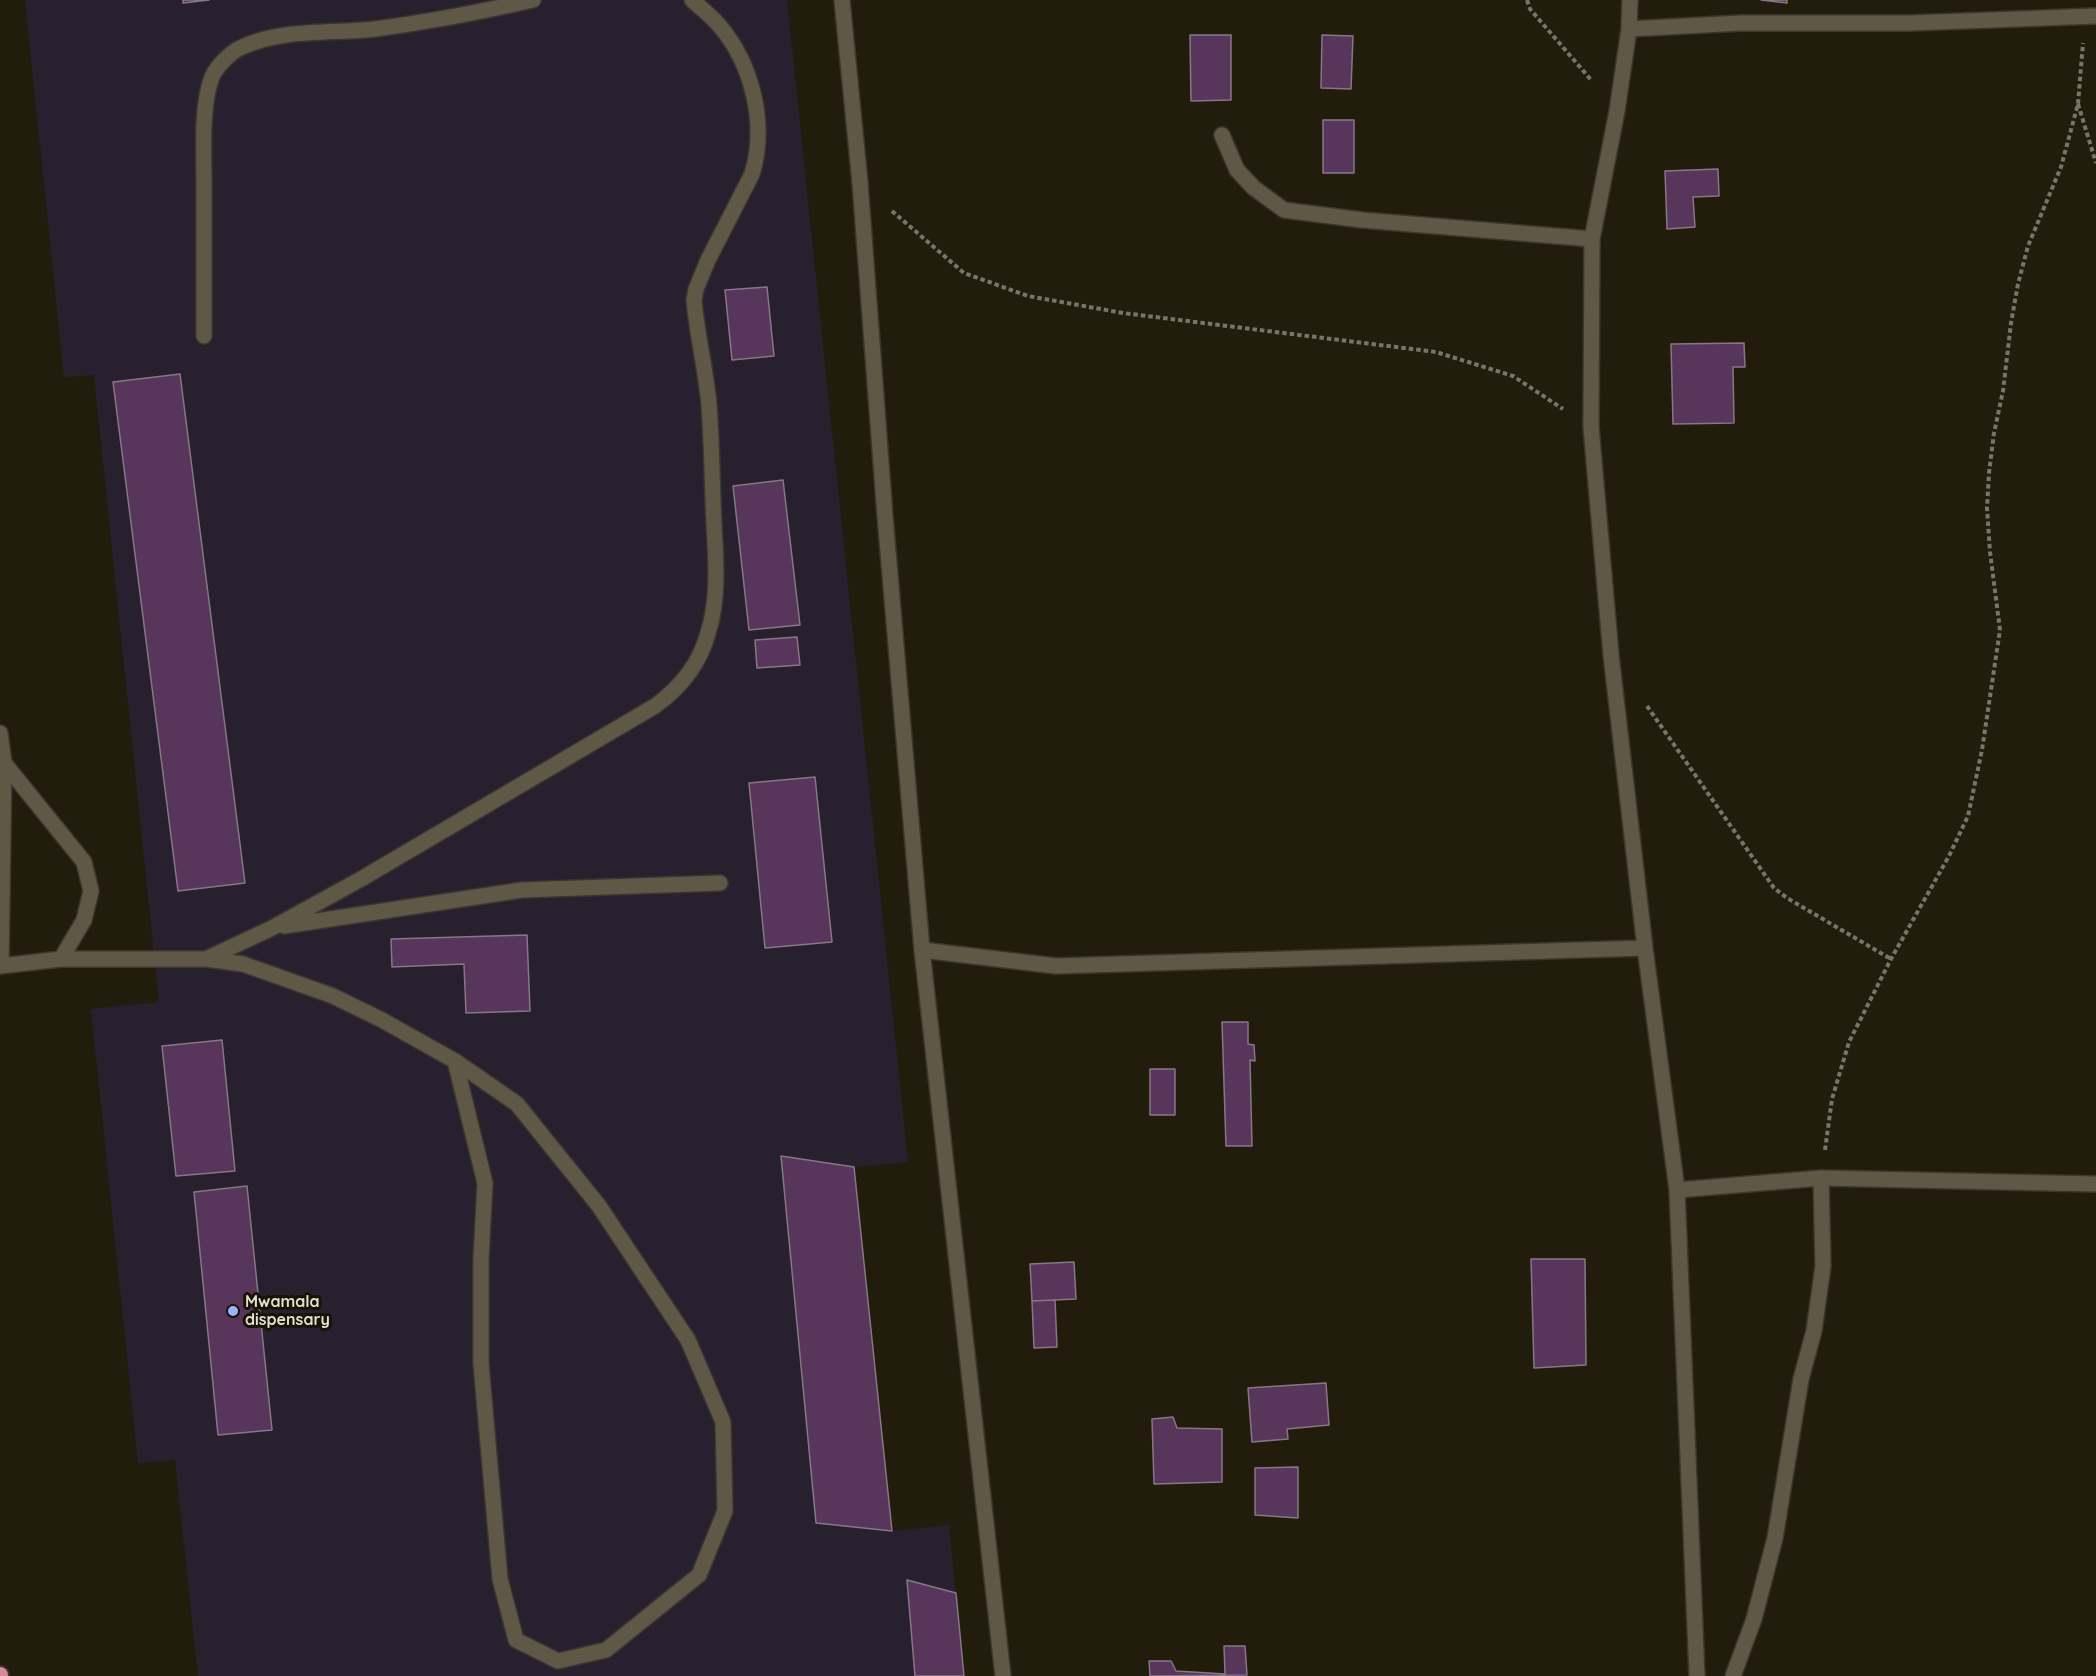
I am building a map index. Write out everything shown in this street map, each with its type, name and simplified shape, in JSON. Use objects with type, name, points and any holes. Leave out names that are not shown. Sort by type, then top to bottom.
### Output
[{"type":"street","points":[[204,336],[205,126],[208,91],[213,74],[228,57],[239,48],[288,35],[374,29],[467,15],[533,0]]},
{"type":"street","points":[[206,959],[272,928],[417,847],[655,706],[672,694],[699,656],[713,613],[716,567],[709,403],[694,300],[708,260],[753,174],[757,159],[758,126],[747,71],[719,24],[692,0]]},
{"type":"street","points":[[842,0],[860,183],[885,516],[922,950],[1003,1676]]},
{"type":"street","points":[[1630,0],[1629,29],[1617,111],[1592,239],[1591,427],[1611,655],[1645,948],[1677,1190],[1697,1676]]},
{"type":"street","points":[[1629,29],[1741,23],[1911,23],[2091,16]]},
{"type":"street","points":[[1222,135],[1237,170],[1254,188],[1284,210],[1592,239]]},
{"type":"street","points":[[0,733],[4,763],[0,966],[61,959],[206,959],[243,964],[333,996],[382,1020],[455,1061],[517,1104],[599,1206],[688,1340],[723,1422],[725,1510],[699,1575],[606,1650],[558,1661],[516,1640],[500,1579],[481,1364],[481,1259],[485,1183],[455,1061]]},
{"type":"street","points":[[4,763],[84,862],[91,891],[84,920],[61,959]]},
{"type":"street","points":[[272,928],[522,890],[720,883]]},
{"type":"street","points":[[922,950],[1056,966],[1645,948]]},
{"type":"street","points":[[1677,1190],[1821,1178],[2096,1184]]},
{"type":"street","points":[[1733,1676],[1754,1619],[1775,1539],[1801,1379],[1814,1331],[1823,1266],[1821,1178]]},
{"type":"path","points":[[1527,0],[1530,9],[1617,111]]},
{"type":"path","points":[[1821,1178],[1832,1099],[1849,1042],[1891,959],[1949,856],[1968,816],[1982,750],[2000,630],[1987,508],[1994,433],[2003,391],[2011,323],[2028,246],[2061,166],[2078,104],[2091,16]]},
{"type":"path","points":[[2078,104],[2096,163]]},
{"type":"path","points":[[860,183],[964,273],[1028,296],[1123,313],[1436,352],[1513,376],[1591,427]]},
{"type":"path","points":[[1643,702],[1774,888],[1786,898],[1891,959]]},
{"type":"shaded area","points":[[25,0],[787,0],[908,1162],[854,1167],[892,1531],[949,1525],[964,1676],[198,1676],[175,1460],[138,1463],[91,1009],[159,1002],[94,375],[64,377]]},
{"type":"building","points":[[183,0],[209,0],[183,3]]},
{"type":"building","points":[[1761,0],[1787,0],[1787,3]]},
{"type":"building","points":[[1190,35],[1231,35],[1231,100],[1191,101]]},
{"type":"building","points":[[1322,35],[1353,36],[1351,89],[1321,88]]},
{"type":"building","points":[[1323,120],[1354,120],[1354,173],[1323,173]]},
{"type":"building","points":[[1718,169],[1719,196],[1693,197],[1695,227],[1667,229],[1665,171]]},
{"type":"building","points":[[767,287],[774,356],[732,360],[725,290]]},
{"type":"building","points":[[1744,343],[1745,367],[1733,367],[1734,423],[1673,424],[1671,344]]},
{"type":"building","points":[[180,374],[245,883],[178,891],[113,382]]},
{"type":"building","points":[[783,480],[800,625],[749,630],[733,486]]},
{"type":"building","points":[[797,637],[800,665],[757,668],[755,640]]},
{"type":"building","points":[[815,777],[832,942],[765,948],[749,783]]},
{"type":"building","points":[[527,935],[530,1011],[466,1013],[464,964],[392,967],[391,939]]},
{"type":"building","points":[[1222,1022],[1248,1022],[1248,1044],[1254,1045],[1255,1061],[1250,1060],[1252,1146],[1226,1146]]},
{"type":"building","points":[[222,1040],[235,1171],[176,1176],[162,1046]]},
{"type":"building","points":[[1150,1069],[1175,1069],[1175,1115],[1150,1115]]},
{"type":"building","points":[[781,1156],[854,1167],[892,1531],[816,1523]]},
{"type":"building","name":"Mwamala dispensary","points":[[247,1186],[272,1430],[218,1435],[194,1192]]},
{"type":"building","points":[[1531,1259],[1585,1259],[1586,1365],[1534,1368]]},
{"type":"building","points":[[1074,1262],[1076,1299],[1032,1301],[1030,1264]]},
{"type":"building","points":[[1055,1300],[1057,1347],[1034,1348],[1032,1301]]},
{"type":"building","points":[[1326,1383],[1329,1425],[1287,1429],[1288,1439],[1252,1442],[1248,1388]]},
{"type":"building","points":[[1173,1417],[1177,1428],[1222,1429],[1222,1482],[1154,1484],[1152,1419]]},
{"type":"building","points":[[1298,1467],[1298,1518],[1255,1515],[1255,1468]]},
{"type":"building","points":[[907,1580],[956,1593],[964,1676],[915,1676]]},
{"type":"building","points":[[1224,1646],[1245,1646],[1247,1675],[1150,1676],[1149,1661],[1171,1661],[1176,1671],[1225,1674]]},
{"type":"place","name":"Mwamala dispensary","points":[[233,1311]]}]
